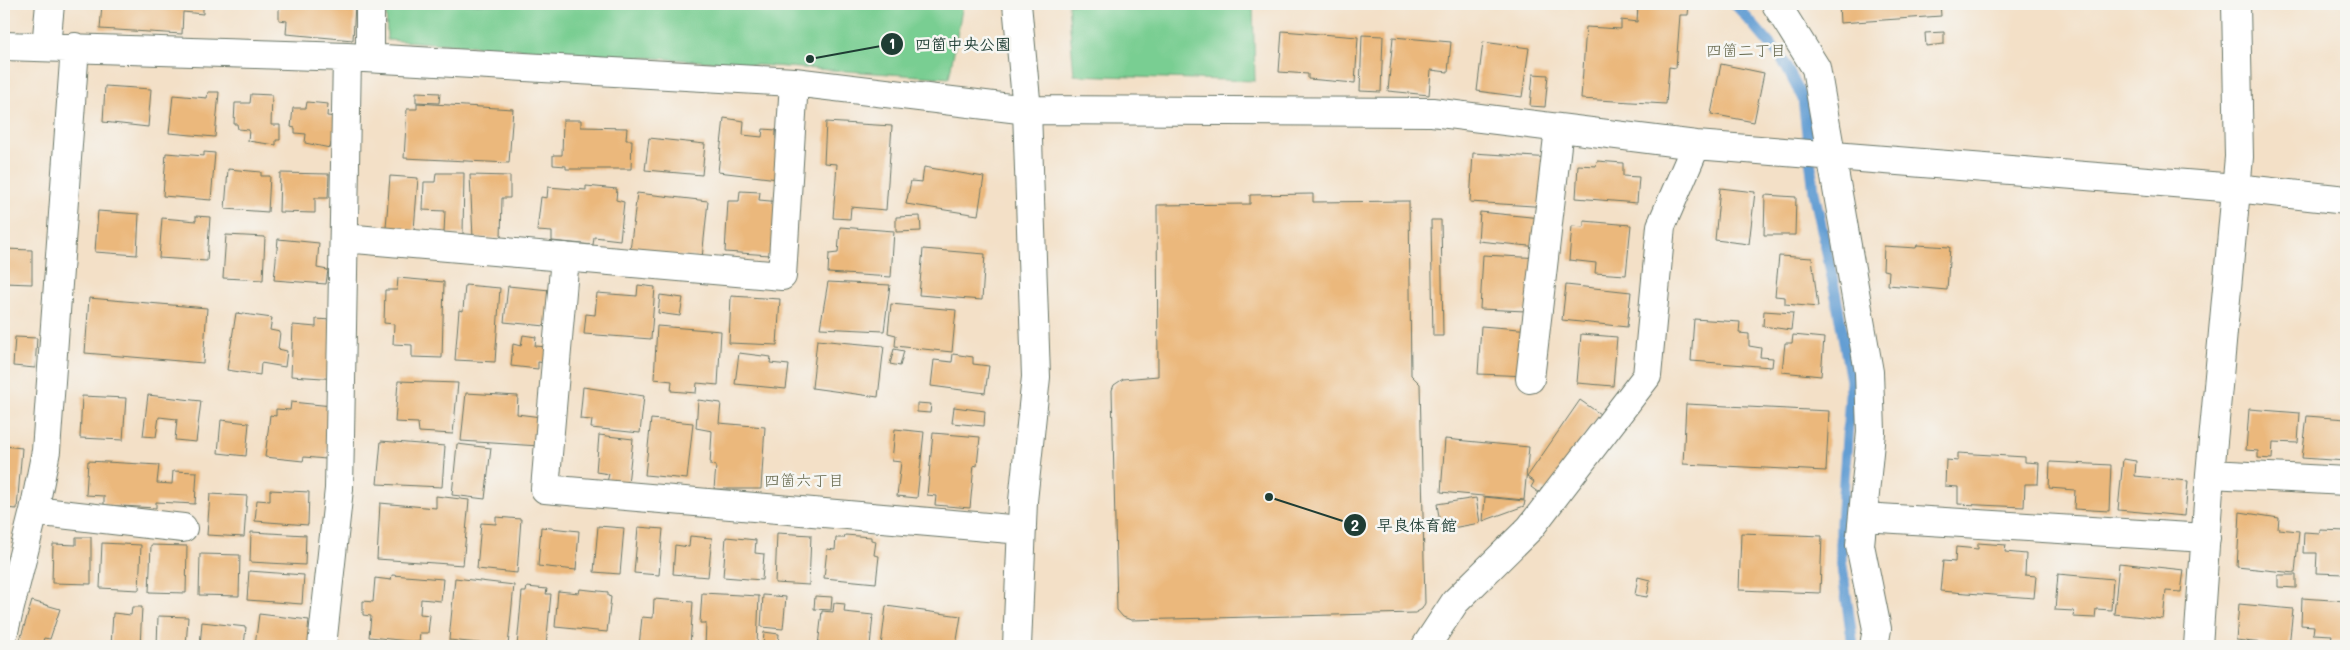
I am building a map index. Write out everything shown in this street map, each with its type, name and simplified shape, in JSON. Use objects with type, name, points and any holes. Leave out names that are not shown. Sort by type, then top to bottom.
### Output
[{"type":"street","points":[[46,48],[50,4]]},
{"type":"street","points":[[322,646],[339,489],[344,238],[359,57],[370,4]]},
{"type":"street","points":[[1017,4],[1027,110],[1036,376],[1022,530],[1017,646]]},
{"type":"street","points":[[1776,4],[1816,68],[1870,372],[1872,432],[1860,545],[1877,628],[1874,646]]},
{"type":"street","points":[[2198,646],[2210,474],[2239,157],[2236,4]]},
{"type":"street","points":[[4,46],[359,57],[794,82],[1027,110],[1432,112],[1696,145],[2236,188],[2346,200]]},
{"type":"street","points":[[4,631],[34,510],[46,451],[74,48]]},
{"type":"street","points":[[344,238],[782,276],[794,82]]},
{"type":"street","points":[[1530,379],[1559,128]]},
{"type":"street","points":[[1426,646],[1455,602],[1530,528],[1648,376],[1661,226],[1696,145]]},
{"type":"street","points":[[565,257],[545,489],[1022,530]]},
{"type":"street","points":[[2210,474],[2346,481]]},
{"type":"street","points":[[34,510],[183,528]]},
{"type":"street","points":[[1863,518],[2206,538]]},
{"type":"green space","points":[[386,4],[963,4],[949,78],[387,40]]},
{"type":"green space","points":[[1068,4],[1253,4],[1255,81],[1074,75]]},
{"type":"building","points":[[102,4],[203,4],[203,14],[183,12],[182,34],[100,29]]},
{"type":"building","points":[[279,4],[355,4],[353,40],[286,34],[287,21],[279,20]]},
{"type":"building","points":[[1638,4],[1689,4],[1688,15],[1680,15],[1676,68],[1669,67],[1666,104],[1581,99],[1586,27],[1621,29],[1621,20],[1637,22]]},
{"type":"building","points":[[1839,4],[1940,4],[1941,16],[1840,23]]},
{"type":"building","points":[[1282,31],[1358,37],[1355,83],[1308,79],[1308,74],[1279,72]]},
{"type":"building","points":[[1944,32],[1944,44],[1926,46],[1925,33]]},
{"type":"building","points":[[1362,35],[1383,36],[1381,92],[1360,91]]},
{"type":"building","points":[[1393,37],[1451,42],[1448,72],[1431,70],[1429,95],[1388,91]]},
{"type":"building","points":[[1483,42],[1529,48],[1522,97],[1477,91]]},
{"type":"building","points":[[1721,64],[1764,73],[1754,122],[1711,114]]},
{"type":"building","points":[[1533,74],[1548,75],[1545,107],[1530,106]]},
{"type":"building","points":[[105,86],[151,89],[148,127],[103,122]]},
{"type":"building","points":[[208,92],[219,92],[215,137],[169,133],[173,95],[207,98]]},
{"type":"building","points":[[416,92],[440,93],[439,103],[416,102]]},
{"type":"building","points":[[251,94],[272,95],[271,125],[280,125],[280,140],[276,140],[276,145],[248,141],[249,130],[238,129],[237,124],[234,124],[235,103],[250,103]]},
{"type":"building","points":[[307,102],[328,104],[327,116],[339,117],[337,143],[331,143],[330,148],[305,143],[306,134],[295,133],[295,128],[291,127],[293,108],[306,108]]},
{"type":"building","points":[[417,103],[513,109],[509,163],[404,158],[407,109],[417,109]]},
{"type":"building","points":[[724,118],[744,121],[743,135],[762,137],[763,129],[776,130],[776,139],[783,140],[778,179],[718,172]]},
{"type":"building","points":[[563,120],[581,120],[581,127],[627,128],[626,140],[632,140],[631,169],[566,169],[566,166],[553,165],[553,155],[562,155]]},
{"type":"building","points":[[826,122],[892,126],[886,210],[851,207],[850,219],[833,218],[837,164],[824,163]]},
{"type":"building","points":[[649,138],[705,144],[702,175],[645,170]]},
{"type":"building","points":[[204,152],[215,153],[211,200],[163,196],[166,153],[204,156]]},
{"type":"building","points":[[1473,153],[1552,158],[1549,207],[1470,202]]},
{"type":"building","points":[[1597,161],[1623,163],[1623,176],[1639,177],[1637,203],[1576,198],[1578,165],[1596,166]]},
{"type":"building","points":[[924,167],[984,177],[978,215],[906,204],[911,181],[922,182]]},
{"type":"building","points":[[228,169],[261,172],[261,176],[270,176],[268,212],[225,209]]},
{"type":"building","points":[[280,173],[329,174],[328,198],[315,198],[315,213],[279,212]]},
{"type":"building","points":[[436,173],[464,173],[463,234],[444,233],[445,211],[423,210],[424,182],[435,182]]},
{"type":"building","points":[[470,175],[510,176],[510,198],[502,198],[501,238],[473,238]]},
{"type":"building","points":[[390,176],[418,178],[414,230],[386,228]]},
{"type":"building","points":[[586,186],[617,189],[616,200],[624,202],[620,240],[594,237],[593,245],[552,241],[552,232],[537,231],[541,197],[547,198],[548,187],[586,190]]},
{"type":"building","points":[[1720,188],[1755,192],[1749,244],[1715,240]]},
{"type":"building","points":[[740,191],[760,192],[759,200],[781,202],[770,255],[725,252],[728,201],[739,201]]},
{"type":"building","points":[[637,193],[708,201],[702,258],[630,251]]},
{"type":"building","points":[[1313,194],[1313,202],[1409,201],[1411,375],[1420,384],[1425,603],[1422,609],[1415,613],[1131,620],[1123,617],[1117,610],[1112,390],[1114,385],[1123,379],[1158,376],[1157,205],[1250,204],[1250,195]]},
{"type":"building","points":[[1765,195],[1796,197],[1795,235],[1764,235]]},
{"type":"building","points":[[98,211],[139,214],[137,255],[95,252]]},
{"type":"building","points":[[1480,212],[1541,218],[1539,247],[1478,241]]},
{"type":"building","points":[[196,216],[210,217],[207,261],[159,258],[162,218],[196,221]]},
{"type":"building","points":[[920,216],[921,231],[896,232],[896,217]]},
{"type":"building","points":[[1431,220],[1441,220],[1443,336],[1433,336]]},
{"type":"building","points":[[1584,221],[1631,225],[1626,275],[1595,273],[1596,263],[1569,260],[1572,226],[1584,227]]},
{"type":"building","points":[[840,227],[894,231],[891,277],[828,273],[829,254],[838,253]]},
{"type":"building","points":[[226,235],[265,237],[263,280],[223,278]]},
{"type":"building","points":[[278,239],[319,243],[317,268],[328,270],[326,284],[274,280]]},
{"type":"building","points":[[1917,245],[1950,247],[1947,290],[1888,285],[1889,271],[1883,270],[1884,246],[1916,248]]},
{"type":"building","points":[[4,249],[32,250],[32,284],[4,283]]},
{"type":"building","points":[[923,249],[985,254],[982,300],[919,295]]},
{"type":"building","points":[[1483,255],[1542,258],[1526,311],[1480,309]]},
{"type":"building","points":[[1779,256],[1812,258],[1818,307],[1785,304],[1785,297],[1775,296]]},
{"type":"building","points":[[398,278],[444,282],[442,358],[412,357],[412,345],[393,344],[394,324],[384,323],[385,290],[397,290]]},
{"type":"building","points":[[828,282],[890,285],[884,331],[820,328]]},
{"type":"building","points":[[465,285],[500,288],[495,362],[455,360],[459,310],[463,311]]},
{"type":"building","points":[[638,285],[655,287],[651,339],[584,334],[586,314],[595,315],[597,293],[637,296]]},
{"type":"building","points":[[1566,285],[1631,292],[1627,327],[1562,320]]},
{"type":"building","points":[[508,286],[560,291],[556,327],[504,322]]},
{"type":"building","points":[[660,295],[683,298],[680,316],[658,313]]},
{"type":"building","points":[[731,296],[780,299],[777,345],[729,343]]},
{"type":"building","points":[[89,298],[207,308],[203,363],[85,353]]},
{"type":"building","points":[[891,304],[956,310],[952,352],[895,346],[896,335],[888,333]]},
{"type":"building","points":[[1764,311],[1793,313],[1791,330],[1763,326]]},
{"type":"building","points":[[236,313],[272,318],[270,330],[280,332],[278,349],[287,351],[285,367],[261,363],[260,375],[227,370]]},
{"type":"building","points":[[316,319],[331,320],[339,379],[291,376],[293,325],[316,327]]},
{"type":"building","points":[[1694,319],[1740,322],[1739,333],[1749,334],[1749,346],[1761,348],[1760,357],[1773,358],[1772,367],[1691,361]]},
{"type":"building","points":[[657,326],[721,331],[718,385],[697,383],[696,393],[671,391],[672,381],[654,379]]},
{"type":"building","points":[[1481,326],[1532,330],[1529,376],[1478,374]]},
{"type":"building","points":[[1581,334],[1617,337],[1613,386],[1577,383]]},
{"type":"building","points":[[523,335],[536,337],[535,346],[548,347],[546,363],[538,362],[538,369],[511,366],[513,344],[521,346]]},
{"type":"building","points":[[1793,335],[1824,338],[1821,376],[1782,372],[1785,343],[1792,343]]},
{"type":"building","points":[[15,337],[37,338],[35,368],[13,366]]},
{"type":"building","points":[[817,340],[884,346],[878,397],[812,388]]},
{"type":"building","points":[[894,349],[904,351],[900,366],[890,364]]},
{"type":"building","points":[[739,353],[771,357],[770,363],[789,365],[786,389],[735,384]]},
{"type":"building","points":[[953,354],[973,357],[973,364],[989,366],[985,393],[931,386],[934,360],[952,362]]},
{"type":"building","points":[[398,381],[458,383],[453,434],[419,432],[418,423],[395,422]]},
{"type":"building","points":[[583,387],[644,396],[640,433],[591,428],[592,420],[580,419]]},
{"type":"building","points":[[466,393],[518,396],[517,414],[541,417],[539,446],[461,441]]},
{"type":"building","points":[[148,395],[201,401],[196,442],[175,440],[177,419],[159,417],[156,437],[143,436]]},
{"type":"building","points":[[82,396],[126,398],[123,440],[80,438]]},
{"type":"building","points":[[698,400],[721,403],[719,423],[765,427],[761,489],[714,489],[716,466],[710,465],[712,431],[696,428]]},
{"type":"building","points":[[1580,400],[1600,414],[1547,491],[1542,488],[1539,493],[1531,487],[1534,482],[1527,477]]},
{"type":"building","points":[[291,402],[332,406],[326,459],[304,457],[303,461],[265,457],[270,415],[276,416],[276,409],[290,410]]},
{"type":"building","points":[[917,403],[931,404],[930,413],[917,412]]},
{"type":"building","points":[[1686,404],[1829,411],[1826,471],[1683,464]]},
{"type":"building","points":[[954,407],[985,411],[984,426],[952,423]]},
{"type":"building","points":[[2249,409],[2300,413],[2298,443],[2273,442],[2272,459],[2258,458],[2258,451],[2246,450]]},
{"type":"building","points":[[2307,416],[2346,419],[2346,461],[2302,458]]},
{"type":"building","points":[[651,419],[693,423],[687,479],[645,475]]},
{"type":"building","points":[[221,420],[249,423],[246,456],[218,453]]},
{"type":"building","points":[[895,429],[924,432],[917,498],[897,496],[901,462],[892,461]]},
{"type":"building","points":[[933,433],[980,437],[977,466],[974,465],[970,508],[935,505],[936,496],[927,495]]},
{"type":"building","points":[[599,435],[633,439],[628,484],[607,482],[609,474],[596,472]]},
{"type":"building","points":[[1445,439],[1529,447],[1524,500],[1441,492]]},
{"type":"building","points":[[381,441],[445,446],[442,487],[377,484]]},
{"type":"building","points":[[457,444],[491,448],[485,499],[452,495]]},
{"type":"building","points":[[4,446],[22,448],[17,509],[4,508]]},
{"type":"building","points":[[1958,453],[2025,457],[2025,462],[2039,463],[2038,484],[2025,484],[2024,507],[1958,504],[1958,487],[1945,486],[1946,460],[1958,461]]},
{"type":"building","points":[[2123,459],[2136,461],[2135,476],[2188,481],[2185,516],[2118,510]]},
{"type":"building","points":[[88,461],[159,465],[157,483],[172,484],[173,471],[197,472],[195,504],[156,502],[156,508],[104,505],[104,496],[86,495]]},
{"type":"building","points":[[2050,462],[2111,465],[2109,511],[2074,509],[2075,490],[2049,488]]},
{"type":"building","points":[[270,490],[309,492],[308,525],[255,521],[257,500],[270,501]]},
{"type":"building","points":[[210,494],[247,496],[244,537],[207,535]]},
{"type":"building","points":[[436,496],[469,500],[463,565],[377,559],[380,503],[436,508]]},
{"type":"building","points":[[1485,497],[1525,501],[1524,506],[1483,521]]},
{"type":"building","points":[[1476,498],[1480,523],[1441,530],[1437,504]]},
{"type":"building","points":[[2240,512],[2279,518],[2278,529],[2299,531],[2295,573],[2237,567]]},
{"type":"building","points":[[496,517],[521,519],[517,573],[477,569],[481,523],[496,524]]},
{"type":"building","points":[[598,526],[624,528],[620,574],[594,572]]},
{"type":"building","points":[[541,527],[579,531],[576,570],[538,566]]},
{"type":"building","points":[[638,527],[663,529],[659,575],[634,573]]},
{"type":"building","points":[[2320,530],[2346,531],[2346,574],[2316,573],[2317,553],[2303,553],[2304,532],[2320,533]]},
{"type":"building","points":[[251,532],[306,535],[305,565],[250,562]]},
{"type":"building","points":[[777,533],[811,535],[809,585],[775,583]]},
{"type":"building","points":[[1741,533],[1822,536],[1820,593],[1739,590]]},
{"type":"building","points":[[845,535],[871,537],[871,540],[876,541],[874,555],[879,556],[876,583],[824,578],[827,549],[835,550],[836,538],[844,538]]},
{"type":"building","points":[[690,536],[712,538],[708,577],[673,574],[675,545],[689,547]]},
{"type":"building","points":[[76,537],[91,537],[91,584],[52,583],[53,544],[76,545]]},
{"type":"building","points":[[726,537],[756,540],[755,553],[764,554],[762,580],[723,577]]},
{"type":"building","points":[[102,543],[141,545],[139,590],[100,588]]},
{"type":"building","points":[[1978,543],[2006,545],[2005,552],[2026,554],[2025,575],[2036,576],[2034,598],[1940,591],[1943,561],[1955,562],[1956,547],[1978,549]]},
{"type":"building","points":[[151,545],[187,546],[186,593],[149,592]]},
{"type":"building","points":[[200,554],[240,555],[239,596],[199,595]]},
{"type":"building","points":[[2119,563],[2184,570],[2181,592],[2166,591],[2163,619],[2114,614]]},
{"type":"building","points":[[249,571],[304,575],[302,604],[247,600]]},
{"type":"building","points":[[2058,574],[2113,579],[2111,610],[2096,609],[2095,618],[2073,617],[2074,611],[2055,610]]},
{"type":"building","points":[[392,575],[443,579],[441,601],[421,599],[420,614],[430,615],[428,633],[420,633],[419,642],[369,637],[371,616],[363,615],[363,601],[373,602],[375,578],[391,580]]},
{"type":"building","points":[[2278,575],[2296,575],[2296,588],[2278,587]]},
{"type":"building","points":[[1638,577],[1650,580],[1647,597],[1635,595]]},
{"type":"building","points":[[455,578],[514,585],[508,646],[449,640]]},
{"type":"building","points":[[527,587],[547,589],[546,594],[551,594],[546,646],[517,646],[522,592],[526,592]]},
{"type":"building","points":[[580,589],[608,592],[608,596],[611,597],[607,632],[555,627],[558,591],[579,593]]},
{"type":"building","points":[[702,593],[759,596],[757,646],[705,646],[706,623],[700,623]]},
{"type":"building","points":[[763,595],[786,597],[783,629],[761,627]]},
{"type":"building","points":[[815,596],[832,597],[831,610],[814,609]]},
{"type":"building","points":[[2302,598],[2346,601],[2346,641],[2331,640],[2332,635],[2313,634],[2314,626],[2301,625]]},
{"type":"building","points":[[654,599],[693,602],[690,646],[639,646],[642,617],[653,618]]},
{"type":"building","points":[[32,601],[60,609],[50,639],[44,638],[41,646],[28,646],[19,643]]},
{"type":"building","points":[[834,603],[845,604],[844,612],[873,615],[870,646],[818,646],[822,611],[833,612]]},
{"type":"building","points":[[2239,604],[2293,609],[2289,646],[2236,640]]},
{"type":"building","points":[[886,606],[961,616],[956,646],[881,646]]},
{"type":"building","points":[[132,607],[142,607],[140,646],[111,646],[113,613],[131,615]]},
{"type":"building","points":[[259,614],[309,620],[308,629],[314,630],[312,646],[255,646]]},
{"type":"building","points":[[158,616],[188,617],[186,646],[157,646]]},
{"type":"building","points":[[202,622],[246,627],[244,646],[200,646]]},
{"type":"building","points":[[764,632],[779,634],[778,646],[763,646]]},
{"type":"waterway","points":[[1735,4],[1781,57],[1803,99],[1814,192],[1835,291],[1851,381],[1841,523],[1841,559],[1853,646]]},
{"type":"place","name":"四箇中央公園","points":[[810,59]]},
{"type":"place","name":"早良体育館","points":[[1269,497]]},
{"type":"district","name":"四箇二丁目","points":[[1746,49]]},
{"type":"district","name":"四箇六丁目","points":[[804,479]]}]
